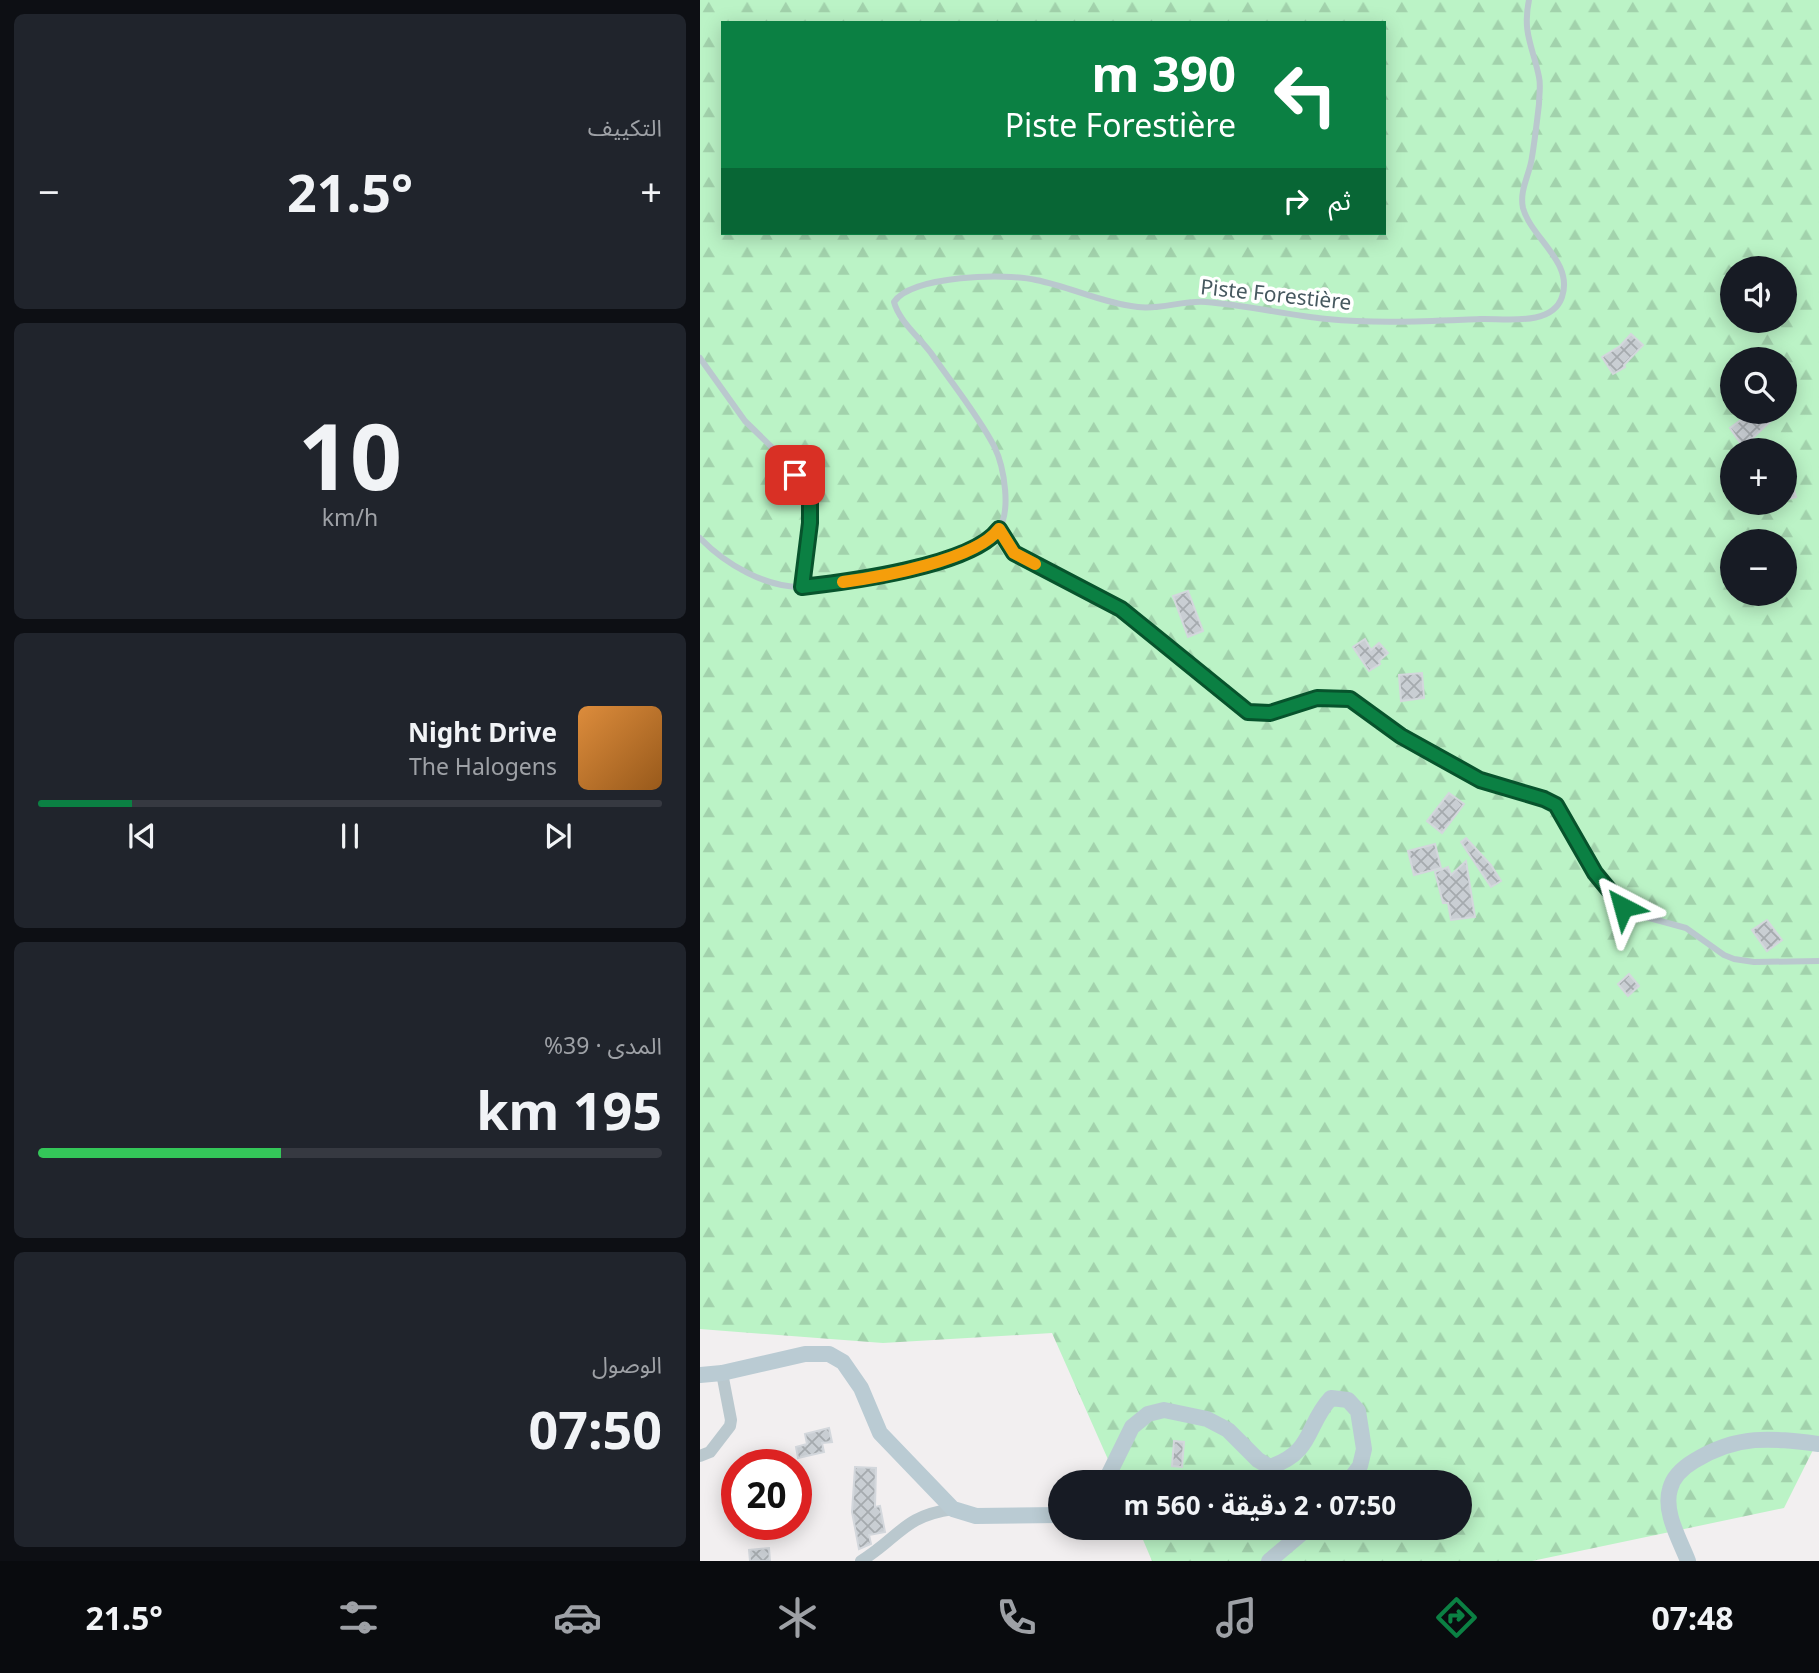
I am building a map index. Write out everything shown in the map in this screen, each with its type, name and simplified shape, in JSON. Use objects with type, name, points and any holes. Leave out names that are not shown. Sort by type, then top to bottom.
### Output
[{"type":"street","points":[[700,1375],[722,1373],[805,1354],[829,1354],[843,1362],[860,1388],[880,1433],[953,1509]]},
{"type":"street","points":[[700,1456],[710,1452],[730,1426],[722,1373]]},
{"type":"street","points":[[1111,1470],[1132,1427],[1148,1414],[1164,1410],[1207,1419],[1228,1430],[1258,1460],[1270,1466],[1286,1461],[1307,1441],[1323,1407],[1331,1398],[1348,1400],[1358,1411],[1364,1449],[1357,1470]]},
{"type":"street","points":[[1688,1561],[1670,1513],[1670,1489],[1682,1469],[1709,1452],[1741,1440],[1780,1439],[1819,1444]]},
{"type":"street","points":[[861,1561],[881,1548],[913,1520],[933,1512],[953,1509],[976,1516],[1048,1515]]},
{"type":"street","points":[[1269,1561],[1294,1540]]},
{"type":"lane","name":"Piste Forestière","points":[[999,529],[1003,523],[1004,512],[1003,470],[993,445],[918,335],[896,309],[894,302],[899,295],[913,288],[939,282],[1012,277],[1062,286],[1105,302],[1152,308],[1205,301],[1328,319],[1426,323],[1544,315],[1558,305],[1564,285],[1557,262],[1524,212],[1522,204],[1522,191],[1532,159],[1540,80],[1526,30],[1529,0]]},
{"type":"lane","points":[[700,358],[745,421],[787,462],[810,496],[810,523],[802,587]]},
{"type":"lane","points":[[700,537],[713,551],[746,571],[769,580],[802,587],[906,571],[977,546],[999,529],[1014,553],[1121,609],[1248,712],[1270,713],[1317,698],[1350,699],[1401,736],[1480,780],[1556,805],[1595,873],[1631,913],[1686,928],[1734,959],[1754,962],[1819,961]]},
{"type":"green space","points":[[700,0],[1819,0],[1819,1438],[1784,1508],[1532,1561],[1152,1561],[1143,1540],[1472,1540],[1472,1470],[1113,1470],[1052,1333],[883,1343],[700,1329]]},
{"type":"building","points":[[1631,334],[1643,345],[1625,367],[1613,374],[1602,357],[1620,346]]},
{"type":"building","points":[[1735,424],[1768,424],[1753,438],[1737,438],[1730,428]]},
{"type":"building","points":[[1188,591],[1203,631],[1188,637],[1173,596]]},
{"type":"building","points":[[1365,639],[1371,650],[1379,643],[1388,653],[1379,661],[1380,664],[1369,671],[1353,647]]},
{"type":"building","points":[[1422,673],[1424,698],[1401,701],[1399,675]]},
{"type":"building","points":[[1449,793],[1464,804],[1442,833],[1427,821]]},
{"type":"building","points":[[1466,838],[1491,865],[1501,881],[1491,887],[1461,842]]},
{"type":"building","points":[[1435,844],[1441,868],[1414,875],[1408,851]]},
{"type":"building","points":[[1466,861],[1475,917],[1451,920],[1448,903],[1443,903],[1435,872],[1448,867],[1451,875]]},
{"type":"building","points":[[1767,920],[1782,940],[1767,951],[1752,930]]},
{"type":"building","points":[[1629,974],[1639,986],[1628,996],[1618,984]]},
{"type":"building","points":[[829,1428],[832,1442],[822,1443],[824,1452],[812,1455],[812,1449],[796,1449],[807,1444],[805,1434]]},
{"type":"building","points":[[1174,1441],[1184,1442],[1182,1467],[1172,1466]]},
{"type":"building","points":[[855,1467],[876,1468],[875,1507],[880,1506],[885,1532],[869,1535],[871,1544],[859,1549],[852,1512]]},
{"type":"building","points":[[769,1548],[770,1561],[750,1561],[749,1550]]},
{"type":"slow traffic","points":[[843,582],[906,571],[956,555],[977,546],[999,529],[1014,553],[1035,564]]},
{"type":"route","points":[[795,475],[810,496],[810,523],[802,587],[906,571],[977,546],[999,529],[1014,553],[1121,609],[1248,712],[1270,713],[1317,698],[1350,699],[1401,736],[1480,780],[1556,805],[1595,873],[1623,907]]}]
